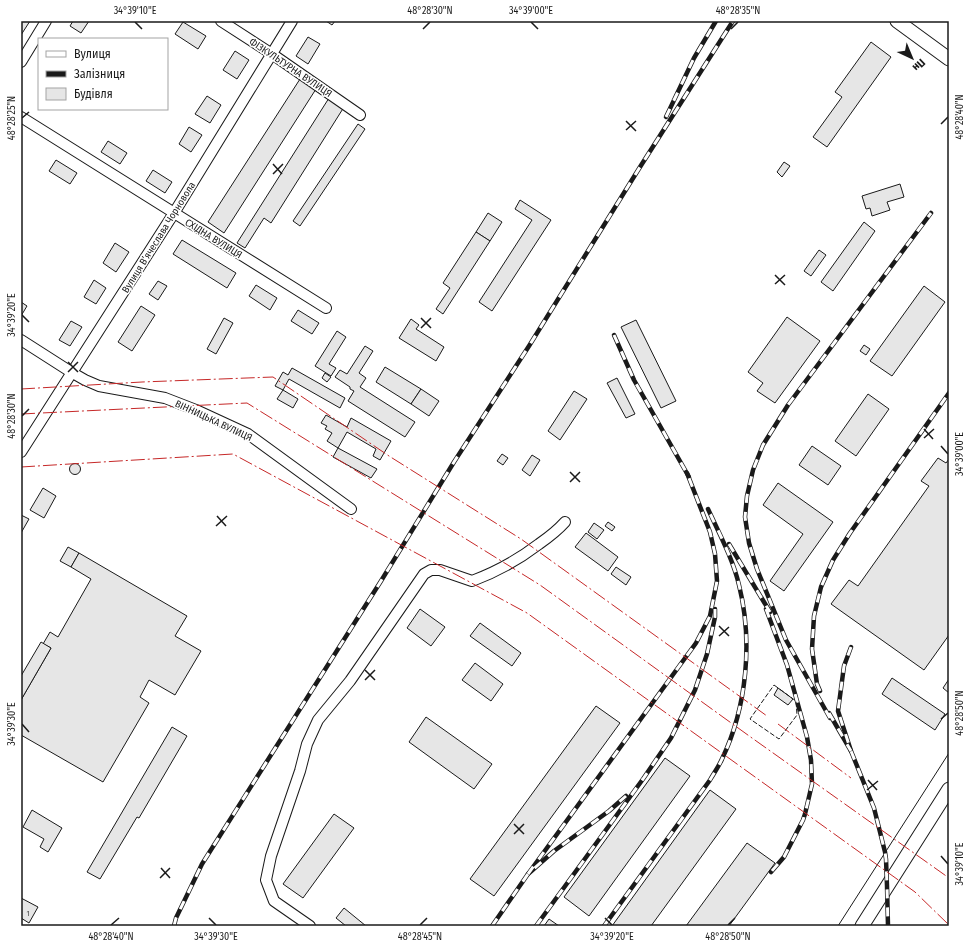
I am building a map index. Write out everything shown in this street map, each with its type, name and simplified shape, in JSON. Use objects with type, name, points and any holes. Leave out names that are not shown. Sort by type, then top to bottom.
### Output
[{"type":"main road","points":[[897,21],[949,59]]},
{"type":"main road","points":[[862,926],[949,789]]},
{"type":"street","points":[[21,62],[46,21]]},
{"type":"street","name":"ФІЗКУЛЬТУРНА ВУЛИЦЯ","points":[[221,21],[272,54],[360,115]]},
{"type":"street","name":"Вулиця Вʼячеслава Чорновола","points":[[21,452],[174,213],[292,21]]},
{"type":"street","name":"СХІДНА ВУЛИЦЯ","points":[[21,117],[326,308]]},
{"type":"street","name":"ВІННИЦЬКА ВУЛИЦЯ","points":[[21,340],[85,380],[100,386],[165,398],[196,410],[248,434],[351,509]]},
{"type":"street","points":[[310,926],[274,902],[266,880],[271,856],[300,771],[307,744],[318,720],[350,681],[424,574],[431,570],[440,570],[472,581],[491,574],[524,556],[557,531],[565,522]]},
{"type":"building","points":[[21,21],[30,21],[21,35]]},
{"type":"building","points":[[73,21],[89,21],[81,33],[70,26]]},
{"type":"building","points":[[326,21],[335,21],[332,25]]},
{"type":"building","points":[[183,22],[206,36],[198,49],[175,34]]},
{"type":"building","points":[[308,37],[320,44],[308,64],[296,56]]},
{"type":"building","points":[[871,42],[891,57],[827,147],[813,137],[842,97],[835,92]]},
{"type":"building","points":[[235,51],[249,60],[237,79],[223,70]]},
{"type":"building","points":[[300,79],[316,89],[224,233],[208,222]]},
{"type":"building","points":[[207,96],[221,105],[210,123],[195,114]]},
{"type":"building","points":[[329,98],[344,107],[271,223],[264,218],[245,248],[237,243]]},
{"type":"building","points":[[358,124],[365,129],[300,226],[293,221]]},
{"type":"building","points":[[189,127],[202,135],[191,152],[179,144]]},
{"type":"building","points":[[108,141],[127,153],[120,164],[101,152]]},
{"type":"building","points":[[56,160],[77,173],[70,184],[49,171]]},
{"type":"building","points":[[784,162],[790,166],[782,177],[777,172]]},
{"type":"building","points":[[153,170],[172,182],[165,193],[146,181]]},
{"type":"building","points":[[900,184],[904,197],[887,202],[890,210],[872,216],[870,208],[866,209],[862,196]]},
{"type":"building","points":[[520,200],[551,220],[492,311],[479,302],[532,220],[515,209]]},
{"type":"building","points":[[488,213],[502,222],[490,241],[476,232]]},
{"type":"building","points":[[864,222],[875,231],[833,291],[821,282]]},
{"type":"building","points":[[476,232],[490,241],[443,314],[436,309],[450,288],[443,283]]},
{"type":"building","points":[[182,240],[236,273],[227,288],[173,254]]},
{"type":"building","points":[[115,243],[129,252],[116,272],[103,263]]},
{"type":"building","points":[[819,250],[826,255],[811,276],[804,271]]},
{"type":"building","points":[[94,280],[106,288],[96,304],[84,297]]},
{"type":"building","points":[[158,281],[167,286],[158,300],[149,294]]},
{"type":"building","points":[[256,285],[277,298],[270,310],[249,296]]},
{"type":"building","points":[[924,286],[945,302],[892,376],[870,361]]},
{"type":"building","points":[[21,302],[27,306],[21,316]]},
{"type":"building","points":[[141,306],[155,315],[132,351],[118,342]]},
{"type":"building","points":[[298,310],[319,323],[312,334],[291,321]]},
{"type":"building","points":[[787,317],[820,341],[775,403],[757,391],[763,383],[748,372]]},
{"type":"building","points":[[224,318],[233,323],[216,354],[207,349]]},
{"type":"building","points":[[411,319],[419,325],[416,329],[444,347],[436,361],[399,338]]},
{"type":"building","points":[[636,320],[676,401],[661,408],[621,327]]},
{"type":"building","points":[[71,321],[82,327],[70,346],[59,340]]},
{"type":"building","points":[[337,331],[346,337],[329,364],[336,368],[331,376],[315,366]]},
{"type":"building","points":[[864,345],[870,349],[866,355],[860,351]]},
{"type":"building","points":[[365,346],[373,351],[359,373],[366,378],[360,387],[415,422],[405,437],[348,401],[354,391],[335,377],[340,370],[347,374]]},
{"type":"building","points":[[385,367],[421,389],[411,404],[376,382]]},
{"type":"building","points":[[292,368],[345,398],[340,408],[289,379],[283,390],[275,386],[283,372],[288,375]]},
{"type":"building","points":[[325,373],[331,377],[327,382],[322,378]]},
{"type":"building","points":[[617,378],[635,414],[626,418],[607,383]]},
{"type":"building","points":[[421,389],[439,401],[429,416],[411,404]]},
{"type":"building","points":[[283,390],[298,399],[293,408],[277,399]]},
{"type":"building","points":[[574,391],[587,399],[560,440],[548,431]]},
{"type":"building","points":[[868,394],[889,409],[856,456],[835,441]]},
{"type":"building","points":[[326,415],[347,427],[351,418],[391,441],[380,460],[373,456],[376,449],[347,432],[338,448],[327,441],[332,433],[325,429],[327,426],[321,423]]},
{"type":"building","points":[[812,446],[841,466],[828,485],[799,465]]},
{"type":"building","points":[[338,448],[377,469],[371,478],[333,457]]},
{"type":"building","points":[[502,454],[508,458],[503,465],[497,461]]},
{"type":"building","points":[[532,455],[540,460],[530,476],[522,470]]},
{"type":"building","points":[[938,458],[946,463],[949,459],[949,635],[924,670],[831,604],[849,580],[858,586],[929,486],[921,481]]},
{"type":"building","points":[[75,463],[79,465],[81,469],[79,473],[75,475],[71,473],[69,469],[71,465]]},
{"type":"building","points":[[778,483],[833,522],[784,591],[770,581],[803,534],[763,505]]},
{"type":"building","points":[[43,488],[56,496],[44,518],[30,510]]},
{"type":"building","points":[[21,515],[29,519],[21,533]]},
{"type":"building","points":[[608,522],[615,527],[612,531],[605,526]]},
{"type":"building","points":[[594,523],[604,530],[597,539],[588,532]]},
{"type":"building","points":[[586,533],[618,557],[608,571],[575,547]]},
{"type":"building","points":[[68,547],[79,553],[71,567],[60,561]]},
{"type":"building","points":[[79,553],[187,616],[175,636],[201,651],[175,695],[149,680],[140,697],[149,703],[103,782],[21,735],[21,700],[51,648],[43,644],[50,632],[58,637],[91,579],[71,567]]},
{"type":"building","points":[[616,567],[631,577],[626,585],[611,574]]},
{"type":"building","points":[[420,609],[445,627],[431,646],[407,628]]},
{"type":"building","points":[[480,623],[521,653],[512,666],[470,636]]},
{"type":"building","points":[[41,642],[51,648],[21,700],[21,676]]},
{"type":"building","points":[[475,663],[503,684],[491,701],[462,680]]},
{"type":"building","points":[[892,678],[945,714],[935,730],[882,694]]},
{"type":"building","points":[[949,679],[949,693],[943,688]]},
{"type":"building","points":[[778,688],[793,699],[788,705],[774,695]]},
{"type":"building","points":[[596,706],[620,723],[494,896],[470,879]]},
{"type":"building","points":[[426,717],[492,764],[474,789],[409,742]]},
{"type":"building","points":[[172,727],[187,736],[139,818],[137,817],[100,879],[87,872]]},
{"type":"building","points":[[665,758],[690,776],[589,916],[564,897]]},
{"type":"building","points":[[710,790],[736,809],[651,926],[612,926]]},
{"type":"building","points":[[32,810],[62,828],[48,852],[40,847],[44,839],[23,827]]},
{"type":"building","points":[[334,814],[354,828],[303,898],[283,884]]},
{"type":"building","points":[[747,843],[775,863],[729,926],[686,926]]},
{"type":"building","points":[[21,898],[38,907],[29,923],[21,918]]},
{"type":"building","points":[[344,908],[366,926],[346,926],[336,918]]},
{"type":"building","points":[[549,919],[559,926],[544,926]]},
{"type":"tram line","points":[[838,926],[949,753]]},
{"type":"railway","points":[[666,117],[694,58],[716,21]]},
{"type":"railway","points":[[174,926],[176,918],[202,864],[733,21]]},
{"type":"railway","points":[[830,718],[786,640],[757,569],[749,543],[745,517],[747,496],[753,470],[763,445],[788,405],[931,213]]},
{"type":"railway","points":[[614,335],[634,380],[689,477]]},
{"type":"railway","points":[[820,691],[817,684],[812,649],[814,616],[821,587],[833,560],[850,533],[949,393]]},
{"type":"railway","points":[[528,874],[696,643],[710,616],[717,581],[715,554],[710,532],[687,473]]},
{"type":"railway","points":[[604,926],[710,780],[722,759],[737,718],[745,674],[746,628],[743,606],[739,585],[733,566],[708,509]]},
{"type":"railway","points":[[729,544],[770,612]]},
{"type":"railway","points":[[536,926],[671,738],[695,690],[707,654],[715,617],[715,609]]},
{"type":"railway","points":[[766,609],[787,665],[807,737],[811,760],[812,784],[803,820],[784,857],[771,872]]},
{"type":"railway","points":[[851,647],[844,666],[838,711],[851,751],[874,808],[885,852],[888,926]]},
{"type":"railway","points":[[829,713],[851,751]]},
{"type":"railway","points":[[492,926],[528,874],[554,851],[609,811],[626,796]]},
{"type":"fence","points":[[774,685],[796,701],[797,715],[779,739],[750,719],[774,685]]},
{"type":"power","points":[[21,389],[142,382],[273,377],[389,456],[521,539],[767,716]]},
{"type":"power","points":[[21,414],[247,403],[540,585],[949,878]]},
{"type":"power","points":[[21,467],[233,454],[527,613],[915,892],[949,925]]},
{"type":"power","points":[[778,724],[851,778]]}]
